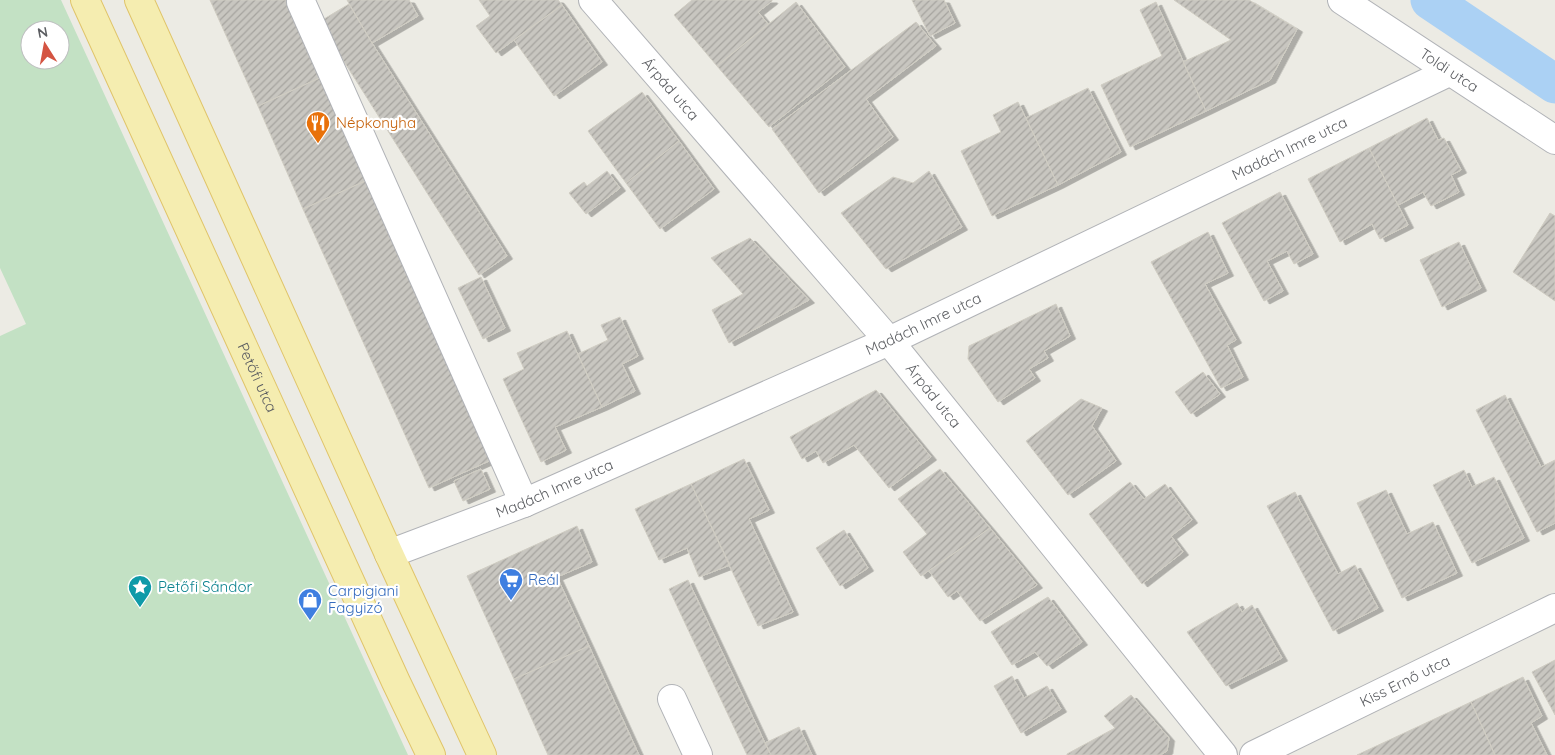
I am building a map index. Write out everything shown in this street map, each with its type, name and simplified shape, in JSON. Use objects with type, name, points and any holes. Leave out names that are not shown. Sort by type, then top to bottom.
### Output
[{"type":"main road","name":"Petőfi utca","points":[[85,0],[431,755]]},
{"type":"main road","points":[[139,0],[389,554],[482,755]]},
{"type":"street","name":"Árpád utca","points":[[594,0],[888,340],[1223,755]]},
{"type":"street","name":"Toldi utca","points":[[1342,0],[1555,140]]},
{"type":"street","points":[[301,2],[524,503]]},
{"type":"street","name":"Madách Imre utca","points":[[389,554],[524,503],[888,340],[1449,72]]},
{"type":"street","name":"Kiss Ernő utca","points":[[1254,755],[1555,608]]},
{"type":"street","points":[[672,700],[698,755]]},
{"type":"green space","points":[[0,0],[61,0],[408,755],[0,755],[0,336],[26,324],[0,268]]},
{"type":"building","points":[[210,0],[292,0],[326,75],[258,106]]},
{"type":"building","points":[[347,0],[409,0],[418,16],[372,43]]},
{"type":"building","points":[[479,0],[558,0],[562,5],[496,53],[476,26],[490,16]]},
{"type":"building","points":[[692,0],[772,1],[758,12],[768,24],[717,66],[674,15]]},
{"type":"building","points":[[912,0],[944,0],[955,23],[930,36]]},
{"type":"building","points":[[1174,0],[1249,0],[1297,29],[1270,80],[1206,111],[1183,62],[1231,40]]},
{"type":"building","points":[[796,2],[845,67],[769,127],[717,66]]},
{"type":"building","points":[[1156,2],[1206,111],[1130,147],[1101,85],[1162,56],[1140,10]]},
{"type":"building","points":[[349,4],[507,256],[479,275],[319,22]]},
{"type":"building","points":[[562,5],[602,62],[554,96],[514,40]]},
{"type":"building","points":[[916,22],[936,46],[866,99],[893,137],[819,193],[772,129]]},
{"type":"building","points":[[326,75],[374,177],[303,209],[258,106]]},
{"type":"building","points":[[1088,88],[1121,152],[1058,185],[1026,118]]},
{"type":"building","points":[[642,92],[679,141],[626,183],[588,131]]},
{"type":"building","points":[[1018,102],[1058,185],[992,216],[961,151],[1001,132],[993,115]]},
{"type":"building","points":[[1427,118],[1438,140],[1444,138],[1461,170],[1451,175],[1459,192],[1431,206],[1423,192],[1398,205],[1369,148]]},
{"type":"building","points":[[679,141],[714,189],[660,229],[626,183]]},
{"type":"building","points":[[1369,148],[1408,225],[1380,239],[1372,224],[1340,242],[1308,179]]},
{"type":"building","points":[[607,171],[620,188],[586,214],[569,193],[584,182],[587,186]]},
{"type":"building","points":[[929,171],[962,227],[886,269],[841,213],[893,177],[913,183]]},
{"type":"building","points":[[374,177],[500,456],[429,488],[303,209]]},
{"type":"building","points":[[1280,192],[1313,254],[1294,264],[1287,251],[1267,261],[1283,291],[1264,301],[1222,223]]},
{"type":"building","points":[[1550,213],[1555,216],[1555,301],[1513,272]]},
{"type":"building","points":[[1208,232],[1228,273],[1205,284],[1236,340],[1227,345],[1243,377],[1221,388],[1151,262]]},
{"type":"building","points":[[750,238],[809,300],[729,343],[712,310],[743,294],[711,258]]},
{"type":"building","points":[[1459,242],[1481,288],[1442,307],[1420,260]]},
{"type":"building","points":[[481,277],[505,328],[483,339],[458,288]]},
{"type":"building","points":[[1056,304],[1070,336],[1044,351],[1048,358],[1029,369],[1035,378],[998,402],[968,359],[969,346]]},
{"type":"building","points":[[620,317],[638,356],[622,364],[635,391],[602,407],[578,354],[608,340],[601,325]]},
{"type":"building","points":[[567,331],[602,407],[555,427],[566,450],[541,462],[503,379],[524,369],[517,353]]},
{"type":"building","points":[[1203,372],[1220,394],[1191,414],[1175,392]]},
{"type":"building","points":[[876,390],[931,457],[889,488],[854,445],[823,463],[816,451],[802,459],[790,437]]},
{"type":"building","points":[[1505,395],[1541,467],[1555,460],[1555,523],[1537,532],[1476,410]]},
{"type":"building","points":[[1081,399],[1102,408],[1092,426],[1116,461],[1068,495],[1026,441]]},
{"type":"building","points":[[744,459],[769,510],[749,519],[793,612],[758,626],[691,484]]},
{"type":"building","points":[[481,469],[490,489],[463,501],[454,481]]},
{"type":"building","points":[[940,469],[990,528],[921,576],[903,552],[927,534],[898,499]]},
{"type":"building","points":[[1464,470],[1472,487],[1494,477],[1524,538],[1472,563],[1433,485]]},
{"type":"building","points":[[1130,482],[1144,499],[1165,484],[1192,520],[1171,536],[1183,552],[1142,584],[1089,514]]},
{"type":"building","points":[[691,484],[730,565],[699,577],[687,548],[659,560],[635,509]]},
{"type":"building","points":[[1386,490],[1407,534],[1433,522],[1457,573],[1402,598],[1357,503]]},
{"type":"building","points":[[1295,492],[1338,574],[1355,565],[1378,608],[1333,631],[1267,506]]},
{"type":"building","points":[[577,526],[592,562],[557,577],[589,646],[514,679],[467,576]]},
{"type":"building","points":[[990,528],[1037,585],[980,621],[957,591],[948,597],[929,571]]},
{"type":"building","points":[[844,530],[868,568],[840,586],[816,548]]},
{"type":"building","points":[[688,580],[771,755],[747,755],[669,589]]},
{"type":"building","points":[[1048,597],[1082,642],[1047,666],[1035,652],[1012,665],[991,632]]},
{"type":"building","points":[[1237,603],[1242,612],[1252,605],[1282,658],[1226,686],[1187,632]]},
{"type":"building","points":[[589,646],[639,755],[548,755],[514,679]]},
{"type":"building","points":[[1555,660],[1555,715],[1532,672]]},
{"type":"building","points":[[1012,676],[1024,698],[1047,686],[1061,709],[1021,733],[994,686]]},
{"type":"building","points":[[1523,677],[1542,716],[1531,723],[1547,755],[1495,755],[1471,702]]},
{"type":"building","points":[[1131,695],[1169,738],[1167,751],[1160,755],[1067,755],[1115,728],[1104,716]]},
{"type":"building","points":[[1471,702],[1495,755],[1357,755]]},
{"type":"building","points":[[799,727],[812,755],[771,755],[765,743]]},
{"type":"waterway","points":[[1430,0],[1555,84]]},
{"type":"place","name":"Népkonyha","points":[[318,144]]},
{"type":"place","name":"Reál","points":[[511,601]]},
{"type":"place","name":"Petőfi Sándor","points":[[140,608]]},
{"type":"place","name":"Carpigiani Fagyizó","points":[[310,621]]}]
